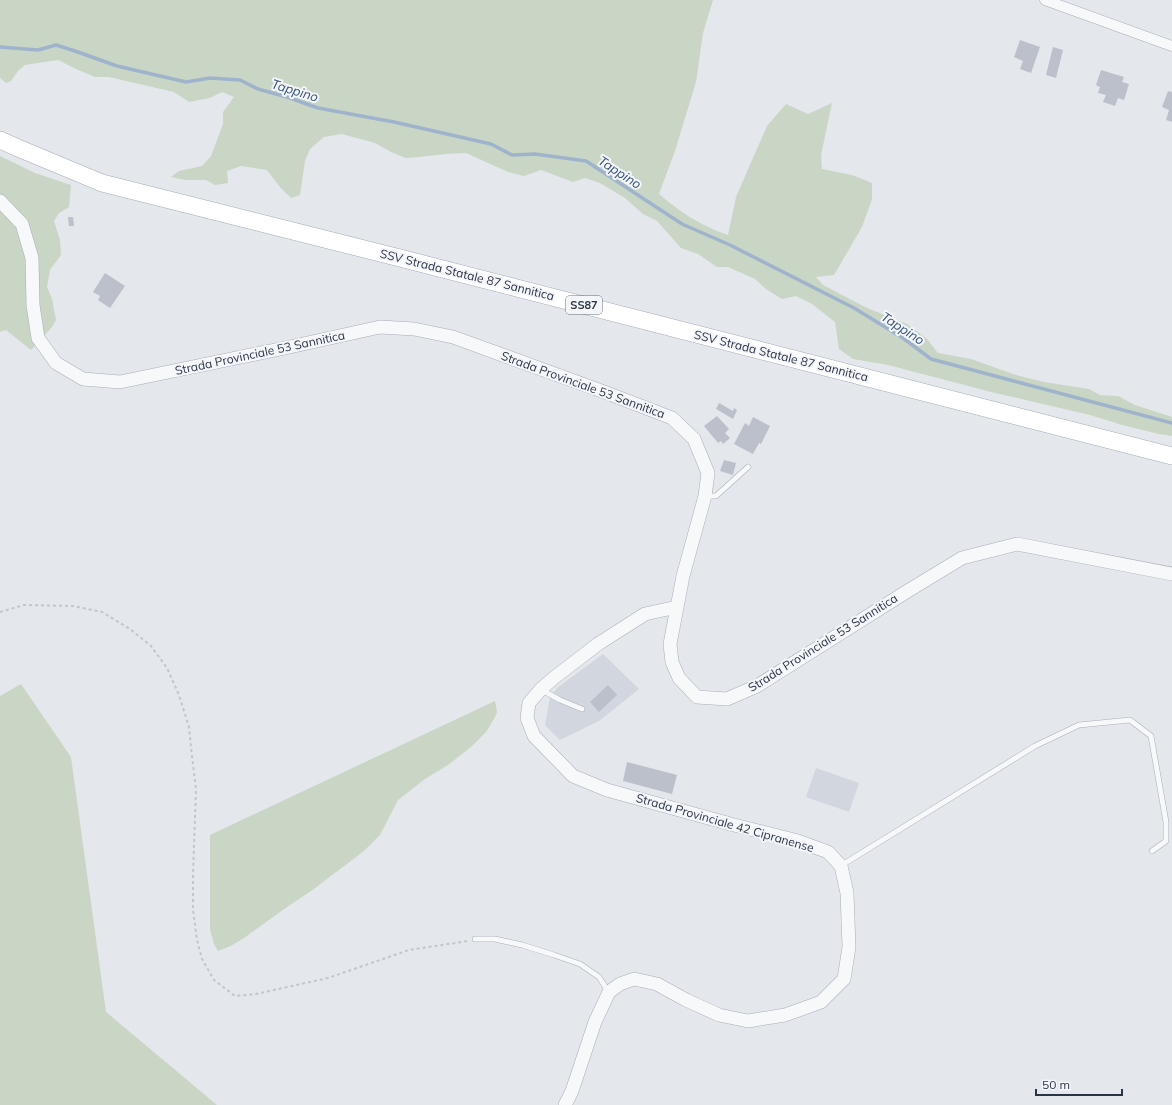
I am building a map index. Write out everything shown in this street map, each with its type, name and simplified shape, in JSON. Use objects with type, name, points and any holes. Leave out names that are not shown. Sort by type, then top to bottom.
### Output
[{"type":"main road","name":"SSV Strada Statale 87 Sannitica","points":[[0,140],[102,183],[1172,456]]},
{"type":"street","points":[[1045,0],[1172,46]]},
{"type":"street","name":"Strada Provinciale 53 Sannitica","points":[[0,201],[22,224],[32,258],[33,305],[38,338],[56,363],[83,379],[120,382],[380,327],[414,328],[453,337],[600,390],[672,418],[694,439],[708,473],[705,496],[683,576],[670,644],[672,662],[679,678],[697,697],[727,699],[757,686],[962,558],[1017,544],[1172,574]]},
{"type":"street","name":"Strada Provinciale 42 Cipranense","points":[[677,607],[645,614],[598,644],[541,689],[529,703],[527,718],[534,736],[573,776],[606,790],[798,841],[828,852],[841,866]]},
{"type":"street","points":[[565,1105],[572,1091],[595,1022],[609,992],[620,984],[634,979],[657,984],[686,1000],[719,1015],[748,1021],[784,1015],[821,1002],[844,979],[849,947],[847,893],[841,866]]},
{"type":"lane","points":[[705,496],[716,496],[748,467]]},
{"type":"lane","points":[[541,689],[560,700],[582,709]]},
{"type":"lane","points":[[841,866],[1035,746],[1079,725],[1130,720],[1151,736],[1166,822],[1166,841],[1152,851]]},
{"type":"lane","points":[[475,940],[495,939],[522,945],[580,964],[600,977],[609,992]]},
{"type":"path","points":[[0,612],[24,605],[73,606],[102,612],[130,629],[151,646],[167,668],[179,695],[189,727],[196,789],[193,910],[197,940],[202,959],[214,980],[235,996],[256,994],[328,978],[409,950],[475,940]]},
{"type":"shaded area","points":[[603,654],[639,689],[599,721],[560,740],[545,725],[550,697],[557,688]]},
{"type":"shaded area","points":[[816,768],[859,783],[849,812],[806,797]]},
{"type":"green space","points":[[0,0],[713,0],[703,33],[696,82],[675,151],[659,194],[691,218],[728,235],[736,197],[767,126],[786,104],[808,114],[832,103],[821,155],[822,169],[852,175],[872,183],[872,199],[862,227],[834,275],[816,277],[823,285],[867,308],[907,324],[926,338],[938,353],[971,359],[1016,375],[1044,382],[1089,389],[1100,395],[1118,396],[1135,405],[1172,417],[1172,436],[1122,425],[1090,415],[995,393],[888,365],[853,359],[839,349],[835,322],[812,304],[796,296],[782,299],[766,289],[755,279],[728,267],[717,267],[698,254],[681,248],[657,221],[643,214],[625,198],[600,183],[585,178],[573,182],[541,170],[524,176],[508,172],[466,153],[406,158],[375,143],[342,134],[324,137],[310,149],[305,161],[300,195],[291,198],[279,186],[267,170],[241,166],[227,171],[228,183],[215,185],[206,180],[186,180],[171,177],[179,171],[202,166],[211,156],[223,124],[223,112],[234,97],[222,92],[210,98],[189,102],[174,92],[109,77],[95,77],[58,60],[25,65],[18,71],[11,81],[6,83],[0,78]]},
{"type":"green space","points":[[0,156],[35,173],[71,185],[69,207],[59,213],[54,221],[60,240],[61,255],[50,270],[47,287],[52,299],[56,320],[52,327],[31,350],[6,330],[0,332]]},
{"type":"green space","points":[[21,684],[71,757],[106,1012],[217,1105],[0,1105],[0,696]]},
{"type":"green space","points":[[495,701],[497,712],[486,732],[471,747],[448,765],[425,779],[398,800],[380,835],[364,851],[311,891],[244,938],[231,946],[218,951],[214,944],[210,930],[210,835]]},
{"type":"building","points":[[1020,40],[1040,47],[1031,73],[1020,69],[1023,61],[1014,57]]},
{"type":"building","points":[[1053,47],[1063,50],[1056,78],[1046,75]]},
{"type":"building","points":[[1101,70],[1124,77],[1122,82],[1129,84],[1124,100],[1118,98],[1115,106],[1103,102],[1106,95],[1098,93],[1100,87],[1096,85]]},
{"type":"building","points":[[1168,91],[1172,92],[1172,122],[1166,120],[1169,110],[1162,107]]},
{"type":"building","points":[[68,217],[73,217],[74,226],[69,226]]},
{"type":"building","points":[[105,273],[125,286],[110,308],[98,300],[100,296],[93,292]]},
{"type":"building","points":[[719,403],[733,411],[734,408],[737,410],[733,419],[716,409]]},
{"type":"building","points":[[717,416],[729,429],[725,433],[730,438],[723,444],[721,441],[718,443],[704,426]]},
{"type":"building","points":[[753,417],[770,426],[761,444],[759,443],[753,454],[734,444],[745,423],[749,426]]},
{"type":"building","points":[[724,460],[736,463],[733,475],[720,471]]},
{"type":"building","points":[[608,685],[617,695],[599,712],[590,702]]},
{"type":"building","points":[[627,762],[677,775],[672,794],[623,781]]},
{"type":"waterway","name":"Tappino","points":[[0,47],[38,50],[56,45],[117,66],[186,82],[210,78],[240,80],[258,89],[318,108],[394,122],[491,144],[512,155],[535,154],[586,161],[682,224],[730,245],[854,308],[903,338],[931,359],[1172,423]]}]
